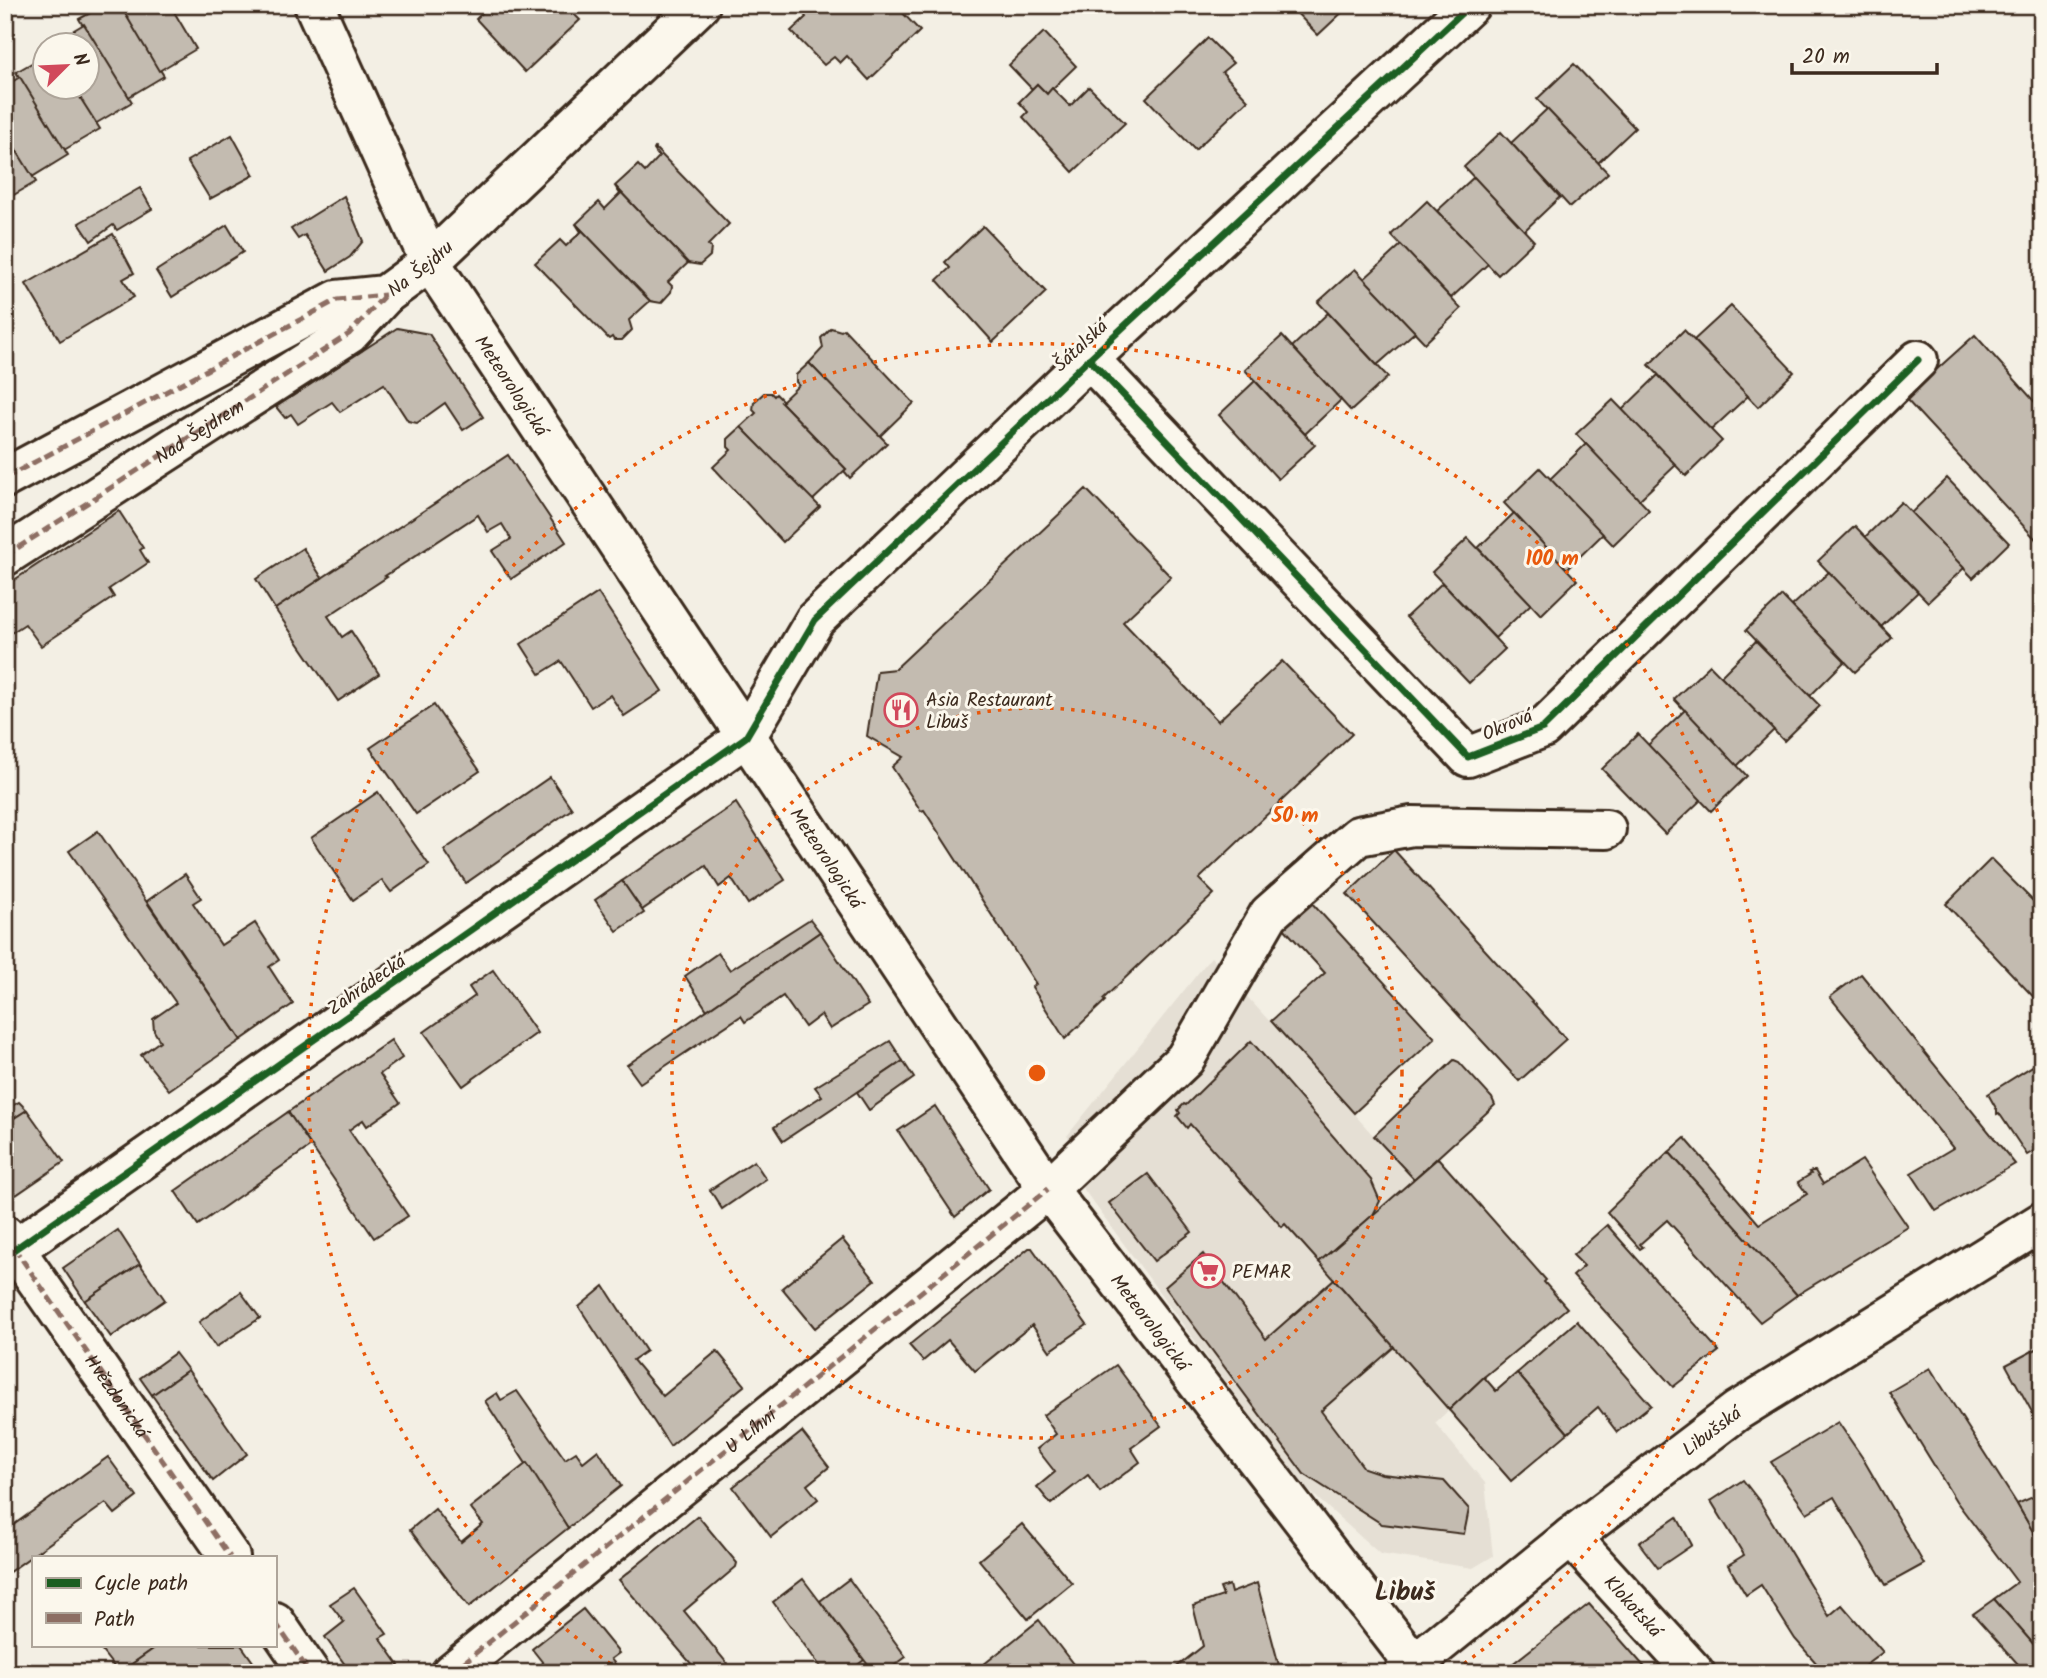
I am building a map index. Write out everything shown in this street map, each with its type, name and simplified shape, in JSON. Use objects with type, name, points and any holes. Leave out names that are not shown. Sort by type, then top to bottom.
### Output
[{"type":"street","name":"Meteorologická","points":[[314,5],[430,262],[1048,1189],[1409,1669]]},
{"type":"street","name":"Na Šejdru","points":[[5,478],[337,300],[385,295],[430,262],[700,5]]},
{"type":"street","name":"Šátalská","points":[[746,737],[815,620],[1088,359],[1471,5]]},
{"type":"street","name":"Nad Šejdrem","points":[[5,556],[349,334],[385,295]]},
{"type":"street","name":"Okrová","points":[[1088,359],[1468,757],[1543,727],[1918,360]]},
{"type":"street","name":"Zahrádecká","points":[[9,1247],[746,737]]},
{"type":"street","name":"U Líhní","points":[[451,1673],[1048,1189],[1185,1059],[1269,914],[1358,836],[1412,826],[1606,829]]},
{"type":"street","name":"Libušská","points":[[1409,1669],[1571,1537],[1737,1411],[2042,1222]]},
{"type":"street","name":"Hvězdonická","points":[[9,1247],[229,1556]]},
{"type":"street","name":"Klokotská","points":[[1571,1537],[1695,1673]]},
{"type":"street","points":[[276,1623],[310,1673]]},
{"type":"shaded area","points":[[1211,957],[1413,1179],[1438,1158],[1546,1280],[1544,1282],[1567,1308],[1484,1377],[1435,1423],[1485,1483],[1493,1556],[1473,1568],[1380,1554],[1298,1481],[1079,1183],[1093,1166],[1067,1136]]},
{"type":"building","points":[[105,5],[120,5],[164,76],[127,98],[102,57],[102,32],[87,32],[79,19]]},
{"type":"building","points":[[120,5],[170,5],[196,49],[159,71]]},
{"type":"building","points":[[490,5],[570,5],[568,8],[580,20],[525,72],[476,19]]},
{"type":"building","points":[[806,5],[900,5],[897,7],[920,31],[869,80],[847,56],[840,63],[834,57],[824,65],[791,31],[806,17],[801,10]]},
{"type":"building","points":[[1289,5],[1350,5],[1318,35]]},
{"type":"building","points":[[84,24],[89,32],[71,32]]},
{"type":"building","points":[[1044,32],[1076,66],[1047,94],[1037,84],[1032,89],[1009,65]]},
{"type":"building","points":[[1208,38],[1233,63],[1222,72],[1248,100],[1195,150],[1146,98]]},
{"type":"building","points":[[102,53],[132,102],[95,124],[82,102],[102,102]]},
{"type":"building","points":[[32,63],[32,98],[16,72]]},
{"type":"building","points":[[1574,64],[1635,128],[1598,163],[1537,99]]},
{"type":"building","points":[[20,77],[32,96],[32,102],[35,102],[68,155],[32,177],[5,132],[5,86]]},
{"type":"building","points":[[1037,84],[1047,94],[1052,88],[1070,106],[1089,87],[1125,123],[1073,172],[1023,117],[1028,112],[1019,102]]},
{"type":"building","points":[[34,102],[83,102],[100,129],[64,150]]},
{"type":"building","points":[[1547,109],[1608,173],[1570,207],[1511,143]]},
{"type":"building","points":[[5,132],[36,182],[5,200]]},
{"type":"building","points":[[1501,132],[1560,197],[1524,231],[1464,167]]},
{"type":"building","points":[[232,135],[254,175],[210,199],[187,161]]},
{"type":"building","points":[[655,148],[729,224],[708,245],[711,248],[710,256],[700,265],[688,263],[615,186],[638,165],[645,172],[659,157]]},
{"type":"building","points":[[1474,177],[1534,241],[1498,275],[1437,211]]},
{"type":"building","points":[[615,186],[688,263],[668,282],[672,286],[671,292],[661,303],[650,301],[576,224],[599,202],[605,209],[620,194]]},
{"type":"building","points":[[140,188],[152,209],[117,230],[113,225],[91,241],[79,223]]},
{"type":"building","points":[[344,196],[363,241],[350,257],[328,271],[305,235],[298,239],[291,229]]},
{"type":"building","points":[[1427,201],[1488,264],[1451,298],[1391,235]]},
{"type":"building","points":[[576,224],[650,301],[629,320],[632,330],[622,340],[614,340],[612,337],[609,339],[535,263],[560,240],[566,246],[581,232]]},
{"type":"building","points":[[227,225],[243,252],[172,297],[156,271]]},
{"type":"building","points":[[983,226],[1046,292],[993,342],[937,280],[950,268],[945,262]]},
{"type":"building","points":[[113,234],[134,273],[123,279],[134,297],[60,341],[26,284]]},
{"type":"building","points":[[1401,245],[1461,309],[1425,343],[1364,279]]},
{"type":"building","points":[[1355,269],[1415,332],[1377,365],[1318,302]]},
{"type":"building","points":[[1731,306],[1794,372],[1758,407],[1694,340]]},
{"type":"building","points":[[1328,313],[1388,377],[1351,411],[1292,347]]},
{"type":"building","points":[[397,328],[429,334],[483,417],[463,430],[445,403],[417,423],[408,421],[384,384],[340,412],[332,402],[298,424],[291,414],[285,418],[276,407]]},
{"type":"building","points":[[831,328],[841,331],[844,329],[914,403],[879,437],[809,363],[823,348],[821,338]]},
{"type":"building","points":[[1684,330],[1748,396],[1711,430],[1649,365]]},
{"type":"building","points":[[1975,335],[2042,410],[2042,546],[1905,398]]},
{"type":"building","points":[[1282,336],[1341,400],[1305,434],[1245,370]]},
{"type":"building","points":[[809,363],[887,443],[850,478],[844,471],[846,469],[781,402],[799,385],[796,375]]},
{"type":"building","points":[[1658,375],[1722,441],[1686,476],[1622,410]]},
{"type":"building","points":[[1255,381],[1315,445],[1278,479],[1219,415]]},
{"type":"building","points":[[764,393],[774,396],[776,394],[846,469],[812,501],[741,427],[756,413],[753,410],[754,402]]},
{"type":"building","points":[[1613,400],[1676,465],[1639,500],[1576,434]]},
{"type":"building","points":[[741,427],[820,507],[783,542],[713,467],[731,450],[728,447],[728,439]]},
{"type":"building","points":[[1586,444],[1649,510],[1613,545],[1550,479]]},
{"type":"building","points":[[508,455],[566,542],[511,579],[492,551],[511,539],[502,524],[488,532],[478,515],[385,576],[387,577],[328,616],[342,637],[351,631],[379,674],[338,701],[275,609]]},
{"type":"building","points":[[1540,468],[1603,534],[1567,569],[1504,503]]},
{"type":"building","points":[[1947,478],[2009,543],[1973,578],[1911,513]]},
{"type":"building","points":[[1086,489],[1171,577],[1123,622],[1218,721],[1282,661],[1352,734],[1199,879],[1214,894],[1103,999],[1105,1001],[1065,1039],[1032,987],[1036,984],[924,810],[921,811],[892,767],[903,757],[867,736],[877,671],[895,669]]},
{"type":"building","points":[[1901,502],[1964,568],[1928,602],[1865,537]]},
{"type":"building","points":[[119,511],[143,548],[140,550],[148,563],[109,589],[114,597],[41,646],[25,624],[5,637],[5,586]]},
{"type":"building","points":[[1514,513],[1577,580],[1541,615],[1478,548]]},
{"type":"building","points":[[1855,526],[1918,592],[1881,627],[1818,561]]},
{"type":"building","points":[[1468,538],[1531,604],[1495,638],[1432,572]]},
{"type":"building","points":[[303,548],[322,578],[275,609],[256,579]]},
{"type":"building","points":[[1829,572],[1892,638],[1855,672],[1792,606]]},
{"type":"building","points":[[1442,583],[1505,649],[1469,683],[1406,617]]},
{"type":"building","points":[[598,593],[662,691],[624,716],[610,695],[591,707],[561,661],[540,674],[521,644]]},
{"type":"building","points":[[1782,596],[1845,661],[1810,696],[1746,630]]},
{"type":"building","points":[[1756,641],[1820,706],[1784,741],[1721,676]]},
{"type":"building","points":[[1710,665],[1774,730],[1737,766],[1674,699]]},
{"type":"building","points":[[434,705],[480,771],[416,814],[370,748]]},
{"type":"building","points":[[1685,710],[1747,776],[1711,811],[1648,745]]},
{"type":"building","points":[[1638,734],[1701,800],[1665,834],[1602,769]]},
{"type":"building","points":[[550,777],[572,809],[466,883],[444,850]]},
{"type":"building","points":[[378,792],[429,865],[391,892],[382,880],[353,900],[311,838]]},
{"type":"building","points":[[736,803],[785,880],[748,904],[731,878],[719,887],[706,866],[642,910],[622,881]]},
{"type":"building","points":[[98,831],[241,1040],[169,1090],[141,1055],[160,1041],[154,1031],[153,1019],[176,1003],[69,851]]},
{"type":"building","points":[[1394,850],[1566,1039],[1519,1081],[1347,894]]},
{"type":"building","points":[[1991,859],[2042,910],[2042,1006],[1946,904]]},
{"type":"building","points":[[185,874],[201,898],[193,903],[221,945],[255,923],[279,960],[269,967],[293,1004],[241,1040],[147,901]]},
{"type":"building","points":[[622,881],[644,913],[617,931],[595,900]]},
{"type":"building","points":[[1310,901],[1435,1038],[1354,1113],[1271,1021],[1325,973],[1282,926]]},
{"type":"building","points":[[810,919],[820,932],[707,1010],[685,976],[718,953],[730,970]]},
{"type":"building","points":[[820,932],[868,1005],[830,1029],[821,1015],[805,1027],[783,996],[745,1022],[741,1016],[640,1083],[627,1065]]},
{"type":"building","points":[[493,970],[537,1033],[463,1086],[424,1032],[475,996],[469,987]]},
{"type":"building","points":[[1861,974],[2015,1164],[1936,1211],[1911,1173],[1953,1148],[1830,997]]},
{"type":"building","points":[[391,1040],[402,1058],[380,1074],[400,1103],[367,1126],[363,1120],[349,1130],[408,1216],[374,1238],[288,1112]]},
{"type":"building","points":[[890,1041],[903,1061],[783,1141],[774,1127],[822,1096],[815,1087]]},
{"type":"building","points":[[1251,1041],[1371,1180],[1380,1201],[1373,1215],[1319,1262],[1285,1224],[1282,1227],[1190,1124],[1187,1128],[1177,1116],[1180,1113],[1178,1110]]},
{"type":"building","points":[[1454,1060],[1459,1062],[1492,1098],[1495,1105],[1414,1179],[1374,1136]]},
{"type":"building","points":[[2042,1060],[2042,1146],[2027,1155],[1999,1113],[1997,1114],[1988,1094]]},
{"type":"building","points":[[903,1061],[914,1078],[869,1110],[857,1092]]},
{"type":"building","points":[[5,1099],[10,1107],[19,1102],[27,1110],[5,1124]]},
{"type":"building","points":[[935,1106],[989,1189],[955,1217],[898,1131]]},
{"type":"building","points":[[27,1110],[64,1162],[16,1195],[5,1179],[5,1124]]},
{"type":"building","points":[[288,1112],[311,1146],[198,1225],[175,1191]]},
{"type":"building","points":[[1685,1138],[1759,1224],[1807,1194],[1798,1182],[1811,1174],[1809,1172],[1815,1171],[1823,1184],[1862,1160],[1908,1227],[1797,1295],[1669,1152]]},
{"type":"building","points":[[1669,1152],[1797,1295],[1760,1322],[1667,1220],[1640,1244],[1643,1247],[1640,1249],[1607,1212]]},
{"type":"building","points":[[1438,1158],[1546,1280],[1544,1282],[1567,1308],[1449,1410],[1319,1262]]},
{"type":"building","points":[[754,1161],[766,1179],[722,1209],[710,1190]]},
{"type":"building","points":[[1148,1174],[1192,1232],[1154,1261],[1109,1203]]},
{"type":"building","points":[[1607,1225],[1719,1351],[1673,1387],[1573,1276],[1584,1266],[1573,1255]]},
{"type":"building","points":[[118,1230],[140,1264],[85,1301],[63,1268]]},
{"type":"building","points":[[842,1239],[875,1280],[815,1328],[782,1288]]},
{"type":"building","points":[[1032,1248],[1087,1325],[1050,1351],[1032,1325],[975,1371],[948,1340],[923,1361],[909,1345]]},
{"type":"building","points":[[1203,1254],[1266,1339],[1334,1279],[1394,1347],[1321,1411],[1364,1468],[1382,1474],[1444,1481],[1469,1509],[1464,1534],[1382,1524],[1304,1474],[1165,1287]]},
{"type":"building","points":[[140,1264],[165,1300],[111,1337],[85,1301]]},
{"type":"building","points":[[604,1286],[646,1351],[633,1360],[663,1396],[717,1351],[745,1385],[670,1446],[579,1307]]},
{"type":"building","points":[[241,1292],[260,1318],[216,1347],[199,1322]]},
{"type":"building","points":[[1577,1321],[1651,1405],[1617,1432],[1598,1407],[1568,1433],[1517,1373]]},
{"type":"building","points":[[2042,1346],[2042,1430],[2006,1365]]},
{"type":"building","points":[[175,1353],[188,1370],[152,1395],[140,1378]]},
{"type":"building","points":[[1116,1365],[1161,1426],[1131,1448],[1140,1462],[1100,1492],[1088,1475],[1051,1504],[1037,1487],[1055,1472],[1037,1449],[1056,1434],[1043,1415]]},
{"type":"building","points":[[1930,1368],[2042,1547],[2042,1654],[1994,1599],[2017,1582],[1956,1501],[1889,1392]]},
{"type":"building","points":[[188,1370],[247,1454],[213,1481],[152,1395]]},
{"type":"building","points":[[1517,1373],[1568,1433],[1511,1481],[1449,1410],[1484,1377],[1496,1391]]},
{"type":"building","points":[[517,1391],[565,1459],[576,1452],[583,1462],[598,1450],[621,1486],[568,1528],[485,1401],[497,1393],[501,1400]]},
{"type":"building","points":[[1838,1422],[1862,1457],[1924,1564],[1886,1585],[1834,1497],[1807,1513],[1771,1462]]},
{"type":"building","points":[[802,1432],[829,1467],[807,1485],[818,1499],[771,1537],[733,1487]]},
{"type":"building","points":[[108,1457],[137,1497],[115,1514],[106,1503],[5,1575],[5,1531]]},
{"type":"building","points":[[527,1463],[568,1528],[469,1607],[410,1530],[435,1509],[461,1542],[483,1524],[470,1508]]},
{"type":"building","points":[[1743,1480],[1760,1502],[1829,1616],[1842,1605],[1883,1652],[1855,1673],[1825,1673],[1795,1639],[1761,1585],[1746,1595],[1728,1565],[1744,1555],[1711,1501]]},
{"type":"building","points":[[2042,1493],[2042,1547],[2017,1504]]},
{"type":"building","points":[[698,1516],[737,1563],[736,1567],[684,1611],[731,1668],[725,1673],[699,1673],[619,1580]]},
{"type":"building","points":[[1677,1517],[1692,1545],[1658,1568],[1639,1543]]},
{"type":"building","points":[[1022,1524],[1072,1583],[1028,1619],[979,1560]]},
{"type":"building","points":[[803,1579],[864,1660],[847,1673],[825,1673],[773,1602]]},
{"type":"building","points":[[849,1579],[906,1657],[884,1673],[874,1673],[820,1601]]},
{"type":"building","points":[[1257,1583],[1281,1673],[1169,1673],[1203,1646],[1193,1606],[1223,1596],[1220,1588],[1229,1585],[1231,1593]]},
{"type":"building","points":[[354,1588],[387,1634],[380,1638],[399,1665],[389,1673],[351,1673],[325,1637],[344,1622],[330,1604]]},
{"type":"building","points":[[1994,1599],[2042,1654],[2042,1668],[2037,1673],[2026,1673],[1973,1614]]},
{"type":"building","points":[[1589,1604],[1650,1673],[1590,1673],[1583,1666],[1574,1673],[1517,1673],[1511,1665]]},
{"type":"building","points":[[583,1609],[619,1653],[611,1659],[622,1673],[551,1673],[532,1649]]},
{"type":"building","points":[[1039,1620],[1080,1673],[973,1673]]},
{"type":"building","points":[[98,1646],[158,1646],[119,1673]]},
{"type":"building","points":[[158,1646],[242,1646],[261,1673],[119,1673]]},
{"type":"marked path","points":[[5,478],[337,300],[385,295]]},
{"type":"marked path","points":[[5,556],[349,334],[385,295]]},
{"type":"marked path","points":[[451,1673],[1048,1189]]},
{"type":"marked path","points":[[5,1235],[229,1556]]},
{"type":"marked path","points":[[276,1623],[310,1673]]},
{"type":"cycle path","points":[[5,1256],[746,737],[815,620],[1089,359],[1470,5]]},
{"type":"cycle path","points":[[1089,359],[1468,757],[1543,728],[1918,360]]},
{"type":"place","name":"Asia Restaurant Libuš","points":[[901,710]]},
{"type":"place","name":"PEMAR","points":[[1208,1271]]},
{"type":"district","name":"Libuš","points":[[1405,1591]]}]
